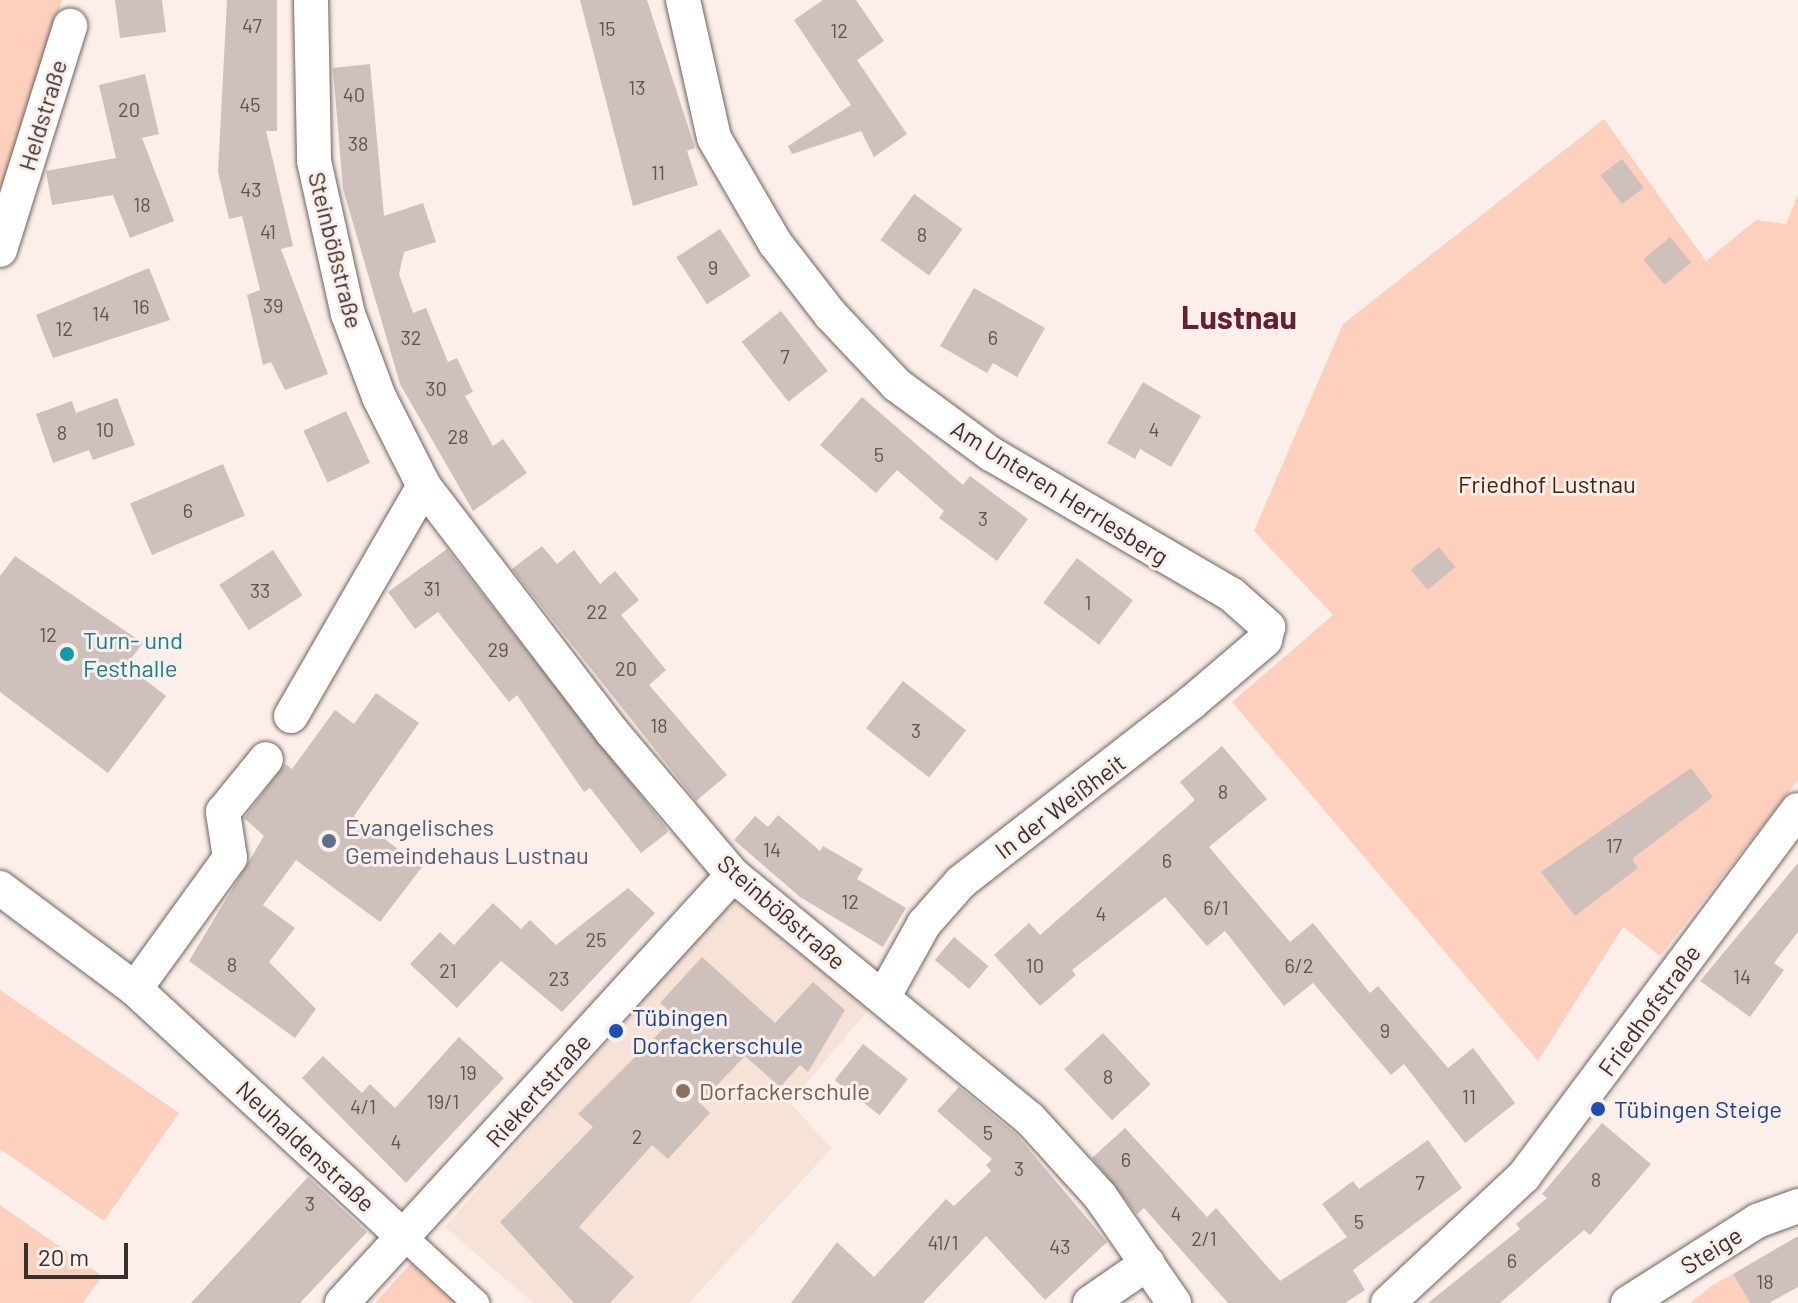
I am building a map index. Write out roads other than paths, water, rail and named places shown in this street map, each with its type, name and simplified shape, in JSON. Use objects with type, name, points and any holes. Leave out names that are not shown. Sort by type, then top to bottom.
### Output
[{"type":"street","name":"Steinbößstraße","points":[[311,0],[314,161],[348,314],[379,397],[424,486],[612,732],[733,875],[1030,1119],[1100,1196],[1174,1303]]},
{"type":"street","name":"Am Unteren Herrlesberg","points":[[683,0],[714,138],[775,243],[830,314],[897,385],[991,454],[1231,594],[1260,617],[1265,640]]},
{"type":"street","name":"Heldstraße","points":[[0,250],[70,26]]},
{"type":"street","points":[[291,716],[424,486]]},
{"type":"street","name":"In der Weißheit","points":[[884,996],[924,924],[961,882],[1265,640]]},
{"type":"street","points":[[135,989],[230,858],[223,812],[266,759]]},
{"type":"street","name":"Friedhofstraße","points":[[1388,1303],[1524,1176],[1798,810]]},
{"type":"street","name":"Riekertstraße","points":[[342,1303],[733,875]]},
{"type":"street","name":"Neuhaldenstraße","points":[[0,888],[135,989],[476,1303]]},
{"type":"street","name":"Steige","points":[[1628,1303],[1757,1221],[1798,1206]]},
{"type":"street","points":[[1090,1303],[1148,1263]]},
{"type":"place","name":"Turn- und Festhalle","points":[[67,654]]},
{"type":"place","name":"Evangelisches Gemeindehaus Lustnau","points":[[329,841]]},
{"type":"place","name":"Tübingen Dorfackerschule","points":[[616,1031]]},
{"type":"place","name":"Dorfackerschule","points":[[683,1091]]},
{"type":"place","name":"Tübingen Steige","points":[[1598,1109]]},
{"type":"district","name":"Lustnau","points":[[1239,316]]},
{"type":"park label","name":"Friedhof Lustnau","points":[[1547,484]]}]
